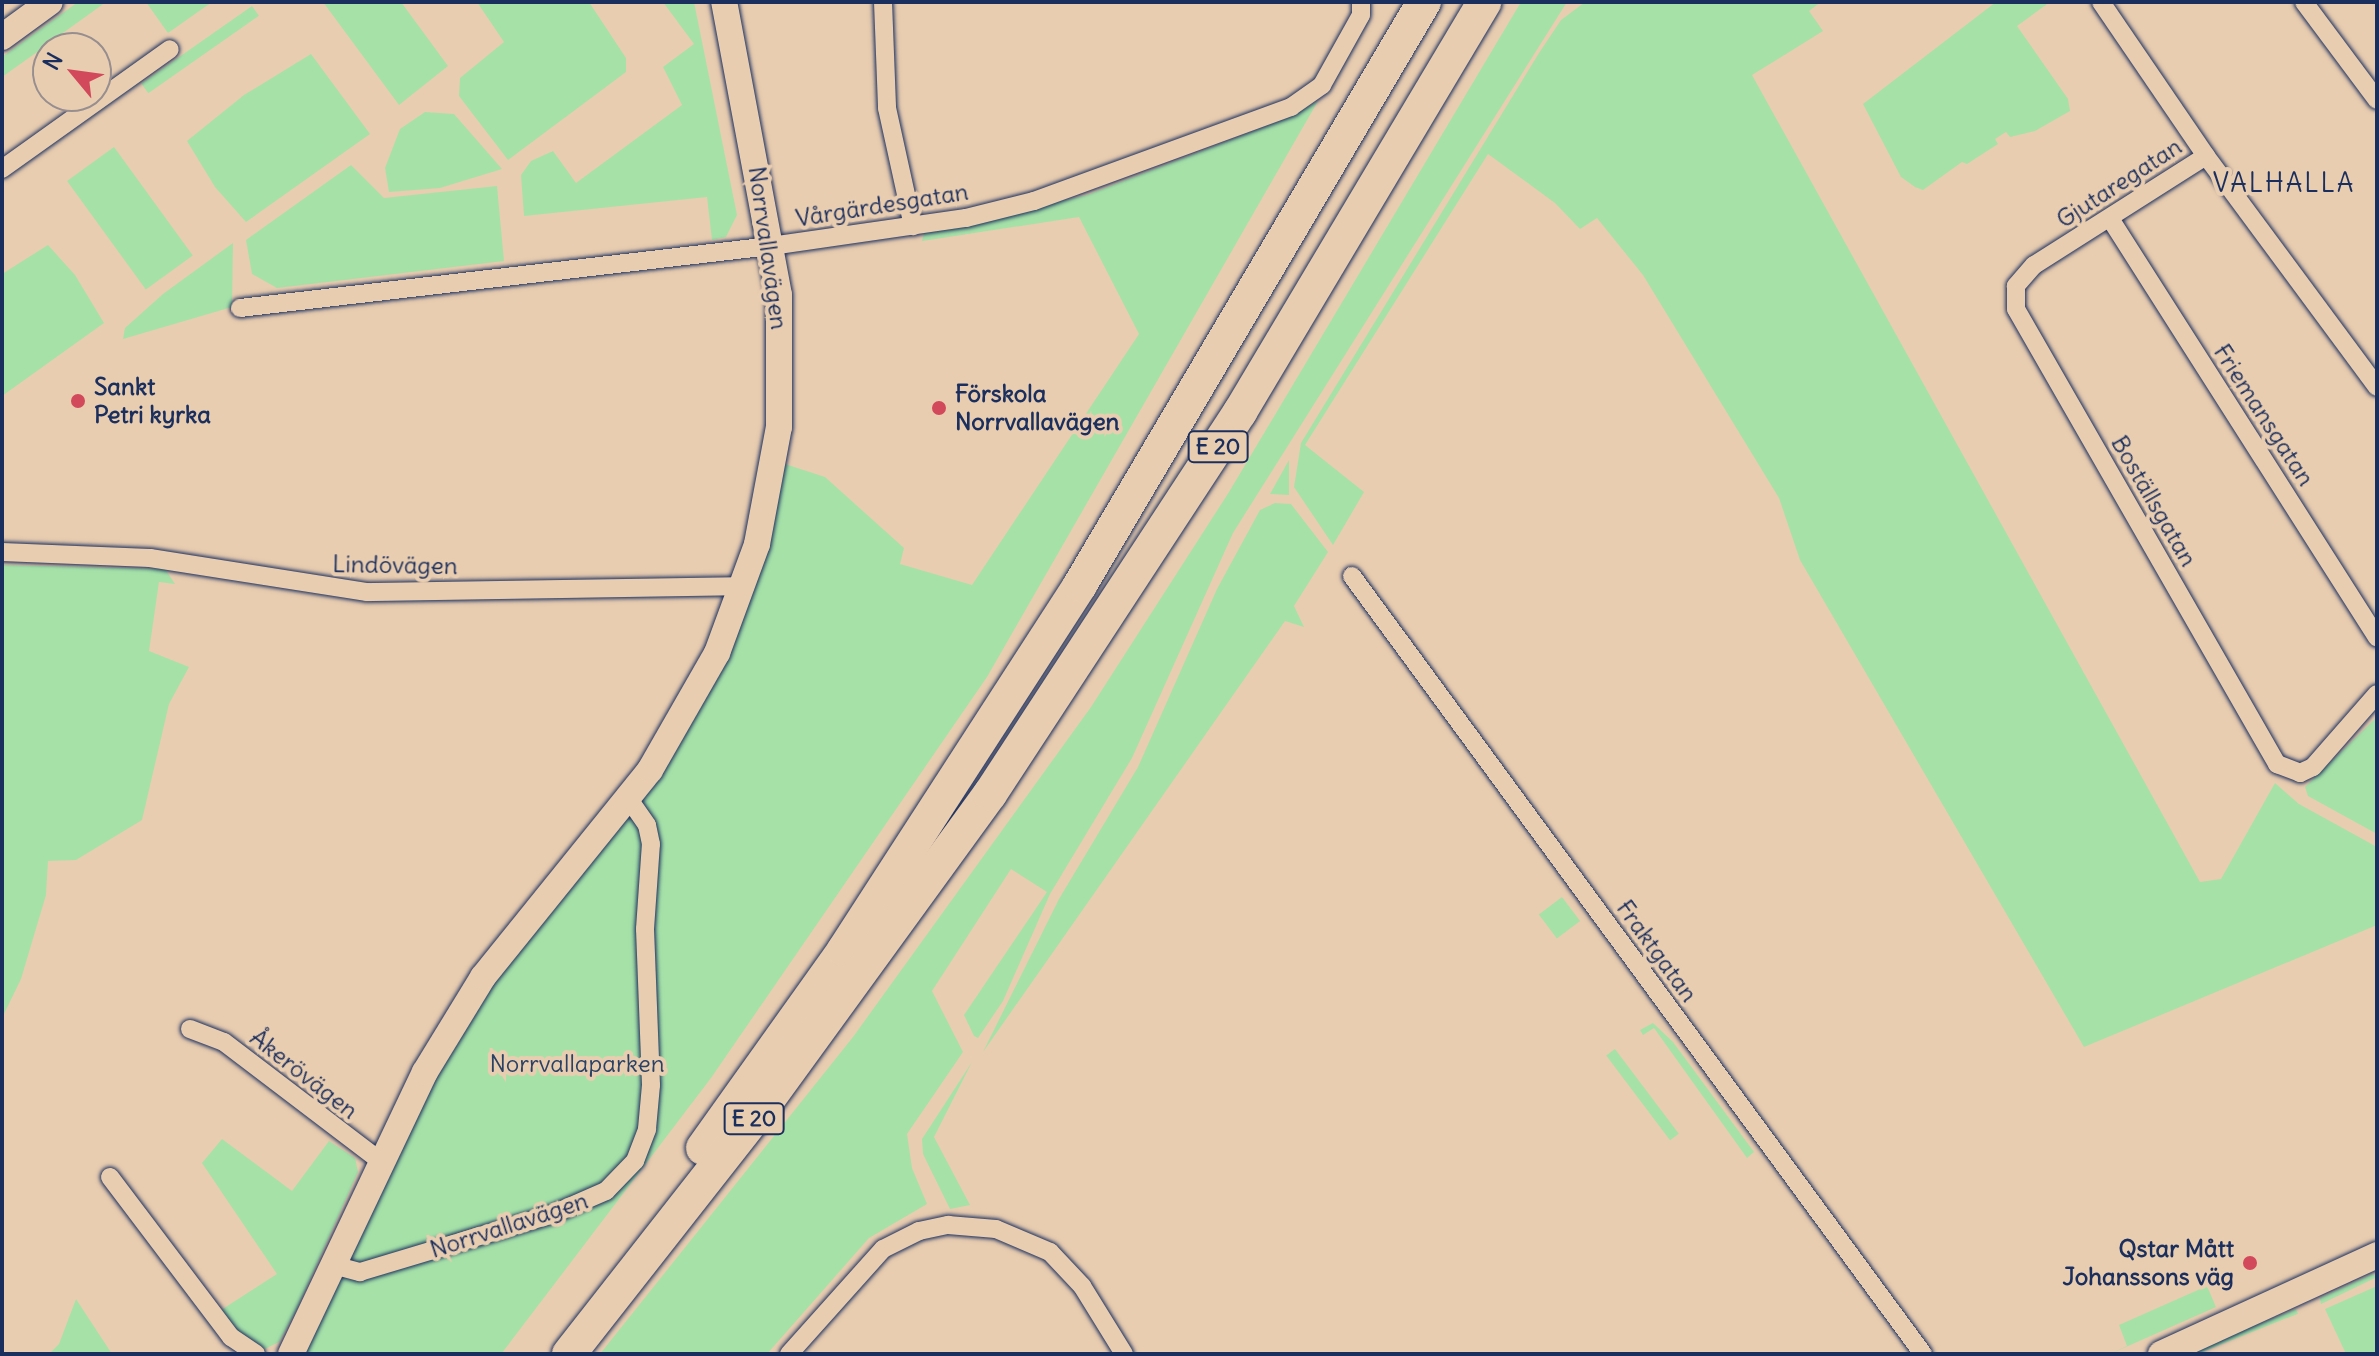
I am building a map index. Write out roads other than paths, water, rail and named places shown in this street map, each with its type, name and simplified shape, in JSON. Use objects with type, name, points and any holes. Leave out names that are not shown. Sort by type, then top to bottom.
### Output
[{"type":"highway","name":"E 20","points":[[544,1354],[723,1121],[912,848],[1080,585],[1424,2]]},
{"type":"highway","name":"E 20","points":[[569,1354],[764,1105],[930,877],[1200,476],[1484,2]]},
{"type":"street","points":[[2,37],[50,2]]},
{"type":"street","name":"Norrvallavägen","points":[[291,1354],[337,1266],[425,1072],[483,977],[629,799],[704,678],[757,544],[779,427],[782,344],[771,246],[724,2]]},
{"type":"street","points":[[883,2],[885,95],[913,226]]},
{"type":"street","name":"Vårgärdesgatan","points":[[240,308],[771,246],[913,226],[1034,201],[1291,107],[1322,85],[1361,15],[1361,2]]},
{"type":"street","points":[[2101,2],[2206,156],[2377,387]]},
{"type":"street","points":[[2304,2],[2377,100]]},
{"type":"street","points":[[2,169],[170,49]]},
{"type":"street","name":"Gjutaregatan","points":[[2057,251],[2111,220],[2206,156]]},
{"type":"street","name":"Friemansgatan","points":[[2111,220],[2377,637]]},
{"type":"street","name":"Boställsgatan","points":[[2057,251],[2022,276],[2014,296],[2016,309],[2272,758],[2300,773],[2313,767],[2377,694]]},
{"type":"street","name":"Lindövägen","points":[[2,552],[150,558],[367,592],[742,586]]},
{"type":"street","name":"Fraktgatan","points":[[1352,576],[1923,1354]]},
{"type":"street","name":"Norrvallavägen","points":[[337,1266],[360,1272],[553,1214],[606,1191],[635,1161],[647,1129],[651,1085],[645,929],[651,844],[647,825],[629,799]]},
{"type":"street","name":"Åkerövägen","points":[[190,1029],[224,1042],[383,1163]]},
{"type":"street","points":[[110,1177],[231,1337],[256,1354]]},
{"type":"street","points":[[789,1354],[883,1249],[919,1231],[974,1225],[1050,1252],[1082,1286],[1124,1354]]},
{"type":"street","points":[[2161,1354],[2377,1255]]},
{"type":"place","name":"Sankt Petri kyrka","points":[[78,401]]},
{"type":"place","name":"Förskola Norrvallavägen","points":[[939,408]]},
{"type":"place","name":"Qstar Mått Johanssons väg","points":[[2250,1263]]},
{"type":"district","name":"VALHALLA","points":[[2284,183]]},
{"type":"park label","name":"Norrvallaparken","points":[[577,1064]]}]
